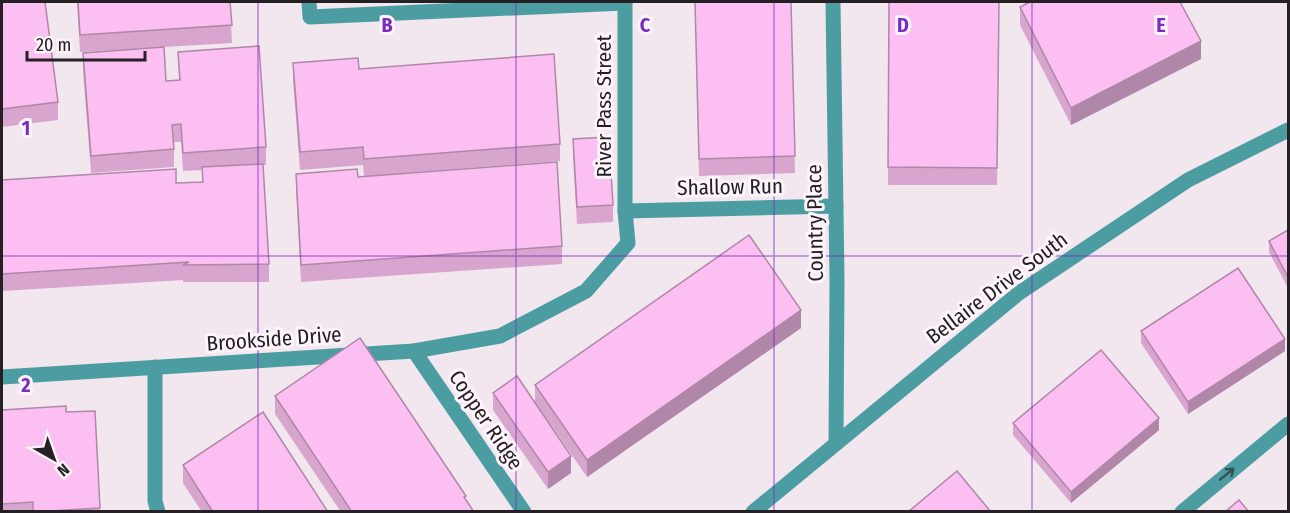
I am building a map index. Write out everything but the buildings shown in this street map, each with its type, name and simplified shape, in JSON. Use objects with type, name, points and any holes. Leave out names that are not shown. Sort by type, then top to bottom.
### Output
[{"type":"street","points":[[309,2],[310,17],[625,2]]},
{"type":"street","name":"River Pass Street","points":[[625,2],[625,211]]},
{"type":"street","name":"Country Place","points":[[833,2],[837,280],[836,443]]},
{"type":"street","name":"Bellaire Drive South","points":[[753,512],[1019,293],[1188,180],[1288,130]]},
{"type":"street","name":"Shallow Run","points":[[625,211],[836,206]]},
{"type":"street","name":"Brookside Drive","points":[[2,377],[414,351],[500,336],[586,291],[628,243],[625,211]]},
{"type":"street","name":"Copper Ridge","points":[[414,351],[524,512]]},
{"type":"street","points":[[155,367],[155,501],[158,512]]},
{"type":"street","points":[[1182,512],[1288,424]]}]
